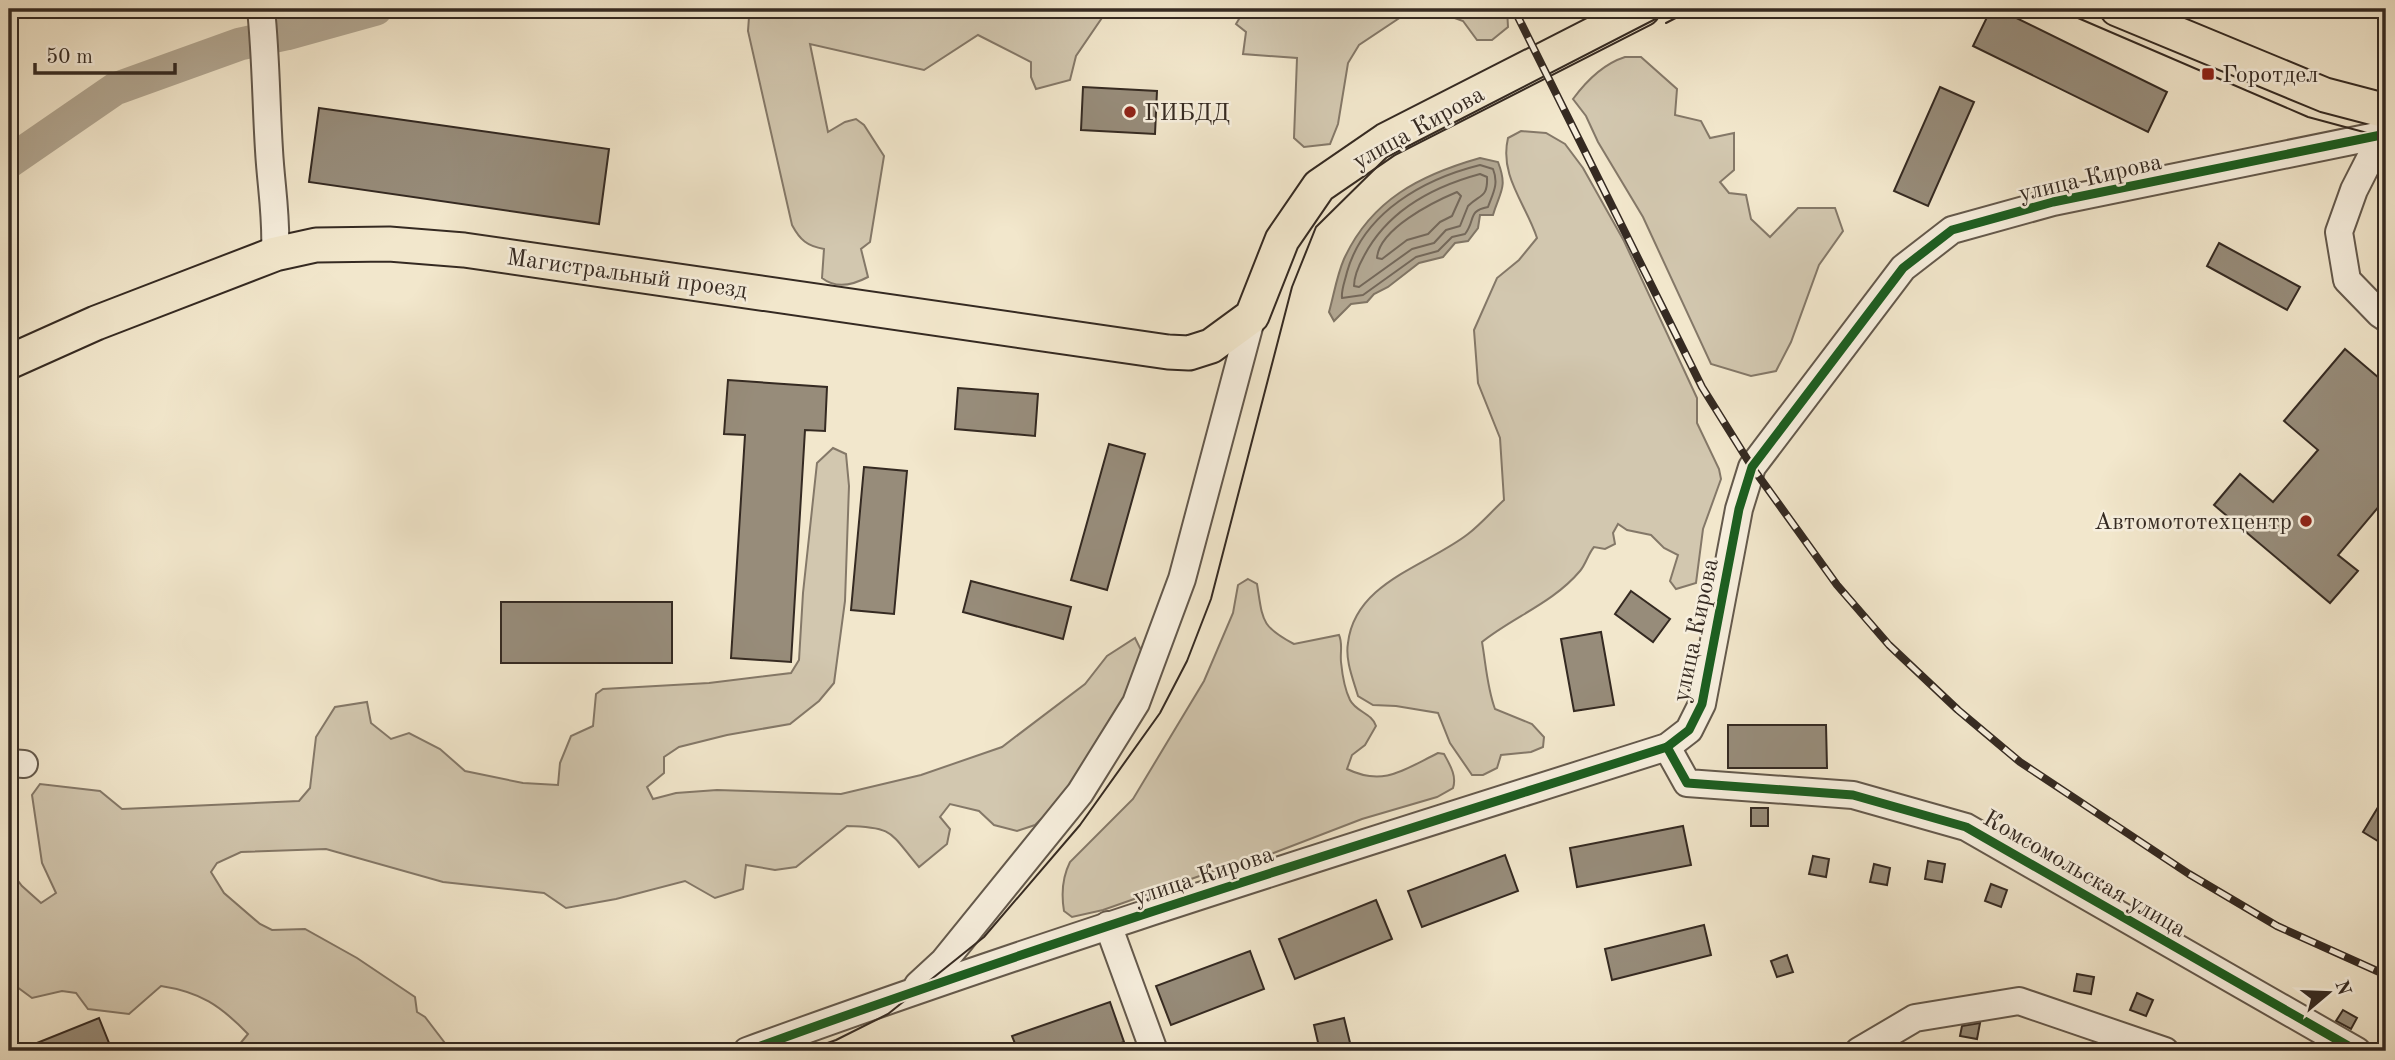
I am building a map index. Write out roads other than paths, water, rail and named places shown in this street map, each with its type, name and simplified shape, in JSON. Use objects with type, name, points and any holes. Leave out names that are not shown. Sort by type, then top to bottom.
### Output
[{"type":"main road","name":"улица Кирова","points":[[1252,316],[1282,240],[1319,186],[1386,139],[1643,9]]},
{"type":"main road","points":[[2117,9],[2325,94],[2385,127]]},
{"type":"main road","name":"Магистральный проезд","points":[[9,362],[96,323],[275,254],[316,245],[389,244],[464,250],[1155,351],[1189,353],[1211,346],[1252,316]]},
{"type":"street","points":[[263,29],[269,151],[276,221],[275,254]]},
{"type":"street","name":"улица Кирова","points":[[747,1051],[912,991],[1108,925],[1667,747],[1689,730],[1702,704],[1739,509],[1752,467],[1903,268],[1952,230],[2053,202],[2385,127]]},
{"type":"street","points":[[2385,127],[2354,190],[2339,232],[2347,280],[2386,318]]},
{"type":"street","name":"улица Кирова","points":[[912,991],[944,961],[1080,793],[1136,703],[1182,579],[1252,316]]},
{"type":"street","points":[[1189,353],[1217,365],[1227,378],[1231,390]]},
{"type":"street","name":"Комсомольская улица","points":[[1667,747],[1687,783],[1853,795],[1966,827],[2357,1051]]},
{"type":"street","points":[[1108,925],[1154,1051]]},
{"type":"street","points":[[1859,1051],[1915,1018],[2019,1001],[2165,1051]]},
{"type":"water","points":[[1480,158],[1498,162],[1501,171],[1502,189],[1493,215],[1480,215],[1478,228],[1468,241],[1455,243],[1443,257],[1419,263],[1388,287],[1374,294],[1367,302],[1351,304],[1334,321],[1329,312],[1337,278],[1355,238],[1368,221],[1383,206],[1418,182]]},
{"type":"waterway","points":[[9,162],[115,89],[240,44],[376,9]]},
{"type":"tram line","points":[[805,1051],[836,1040],[888,1014],[984,937],[1080,825],[1160,713],[1187,661],[1211,599],[1292,287],[1316,227],[1387,157],[1675,9]]},
{"type":"tram line","points":[[1666,23],[1693,9]]},
{"type":"tram line","points":[[2057,9],[2308,117],[2386,138]]},
{"type":"railway","points":[[1514,9],[1702,387],[1752,467],[1837,585],[1889,645],[1958,710],[2020,762],[2189,874],[2277,926],[2386,975]]},
{"type":"place","name":"Горотдел","points":[[2208,74]]},
{"type":"place","name":"ГИБДД","points":[[1130,112]]},
{"type":"place","name":"Автомототехцентр","points":[[2306,521]]}]
